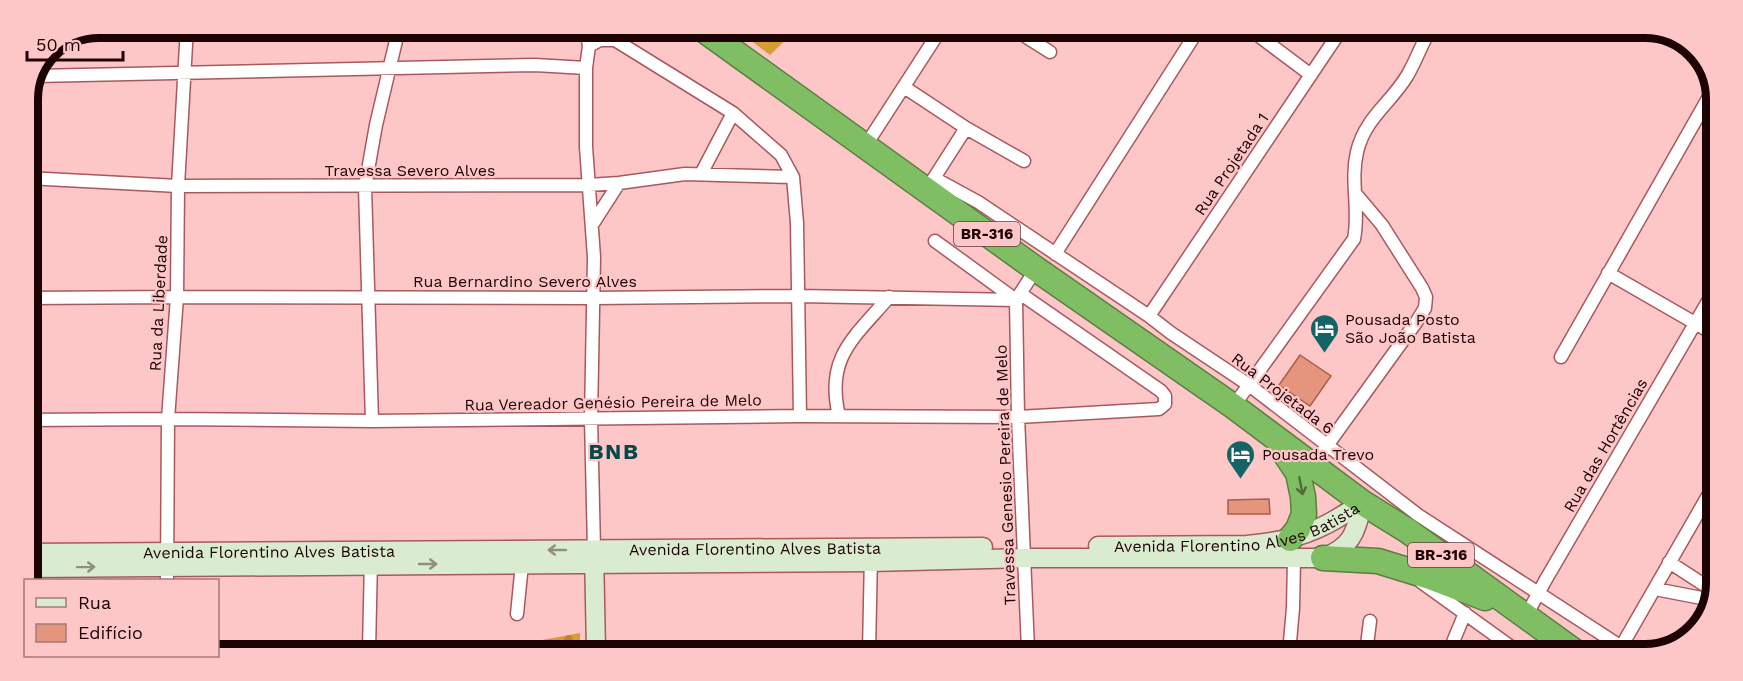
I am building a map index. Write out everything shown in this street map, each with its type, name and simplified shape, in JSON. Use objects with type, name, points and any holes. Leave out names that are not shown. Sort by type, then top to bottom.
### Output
[{"type":"highway","name":"BR-316","points":[[715,38],[866,145],[930,184],[1046,262],[1274,437],[1320,456],[1362,503],[1408,531],[1564,644]]},
{"type":"highway","points":[[1274,437],[1298,473],[1303,497],[1304,514],[1292,549]]},
{"type":"highway","points":[[1323,558],[1378,561],[1400,567],[1522,613]]},
{"type":"main road","name":"Avenida Florentino Alves Batista","points":[[1292,549],[1317,529],[1362,503]]},
{"type":"main road","name":"Avenida Florentino Alves Batista","points":[[38,568],[167,566],[371,558],[1246,552],[1292,549],[1323,558],[1340,551],[1352,537],[1362,503]]},
{"type":"main road","name":"Avenida Florentino Alves Batista","points":[[38,554],[167,566]]},
{"type":"main road","name":"Avenida Florentino Alves Batista","points":[[371,558],[522,564],[593,556]]},
{"type":"main road","points":[[593,556],[596,644]]},
{"type":"street","name":"Rua da Liberdade","points":[[167,566],[168,419],[177,297],[178,186],[186,38]]},
{"type":"street","points":[[372,421],[365,187],[376,125],[397,38]]},
{"type":"street","points":[[588,38],[585,147],[594,257],[591,418],[593,556]]},
{"type":"street","points":[[866,145],[935,38]]},
{"type":"street","points":[[1028,38],[1050,52]]},
{"type":"street","points":[[934,241],[1018,297],[1046,262],[1193,38]]},
{"type":"street","points":[[1262,38],[1311,75]]},
{"type":"street","name":"Rua Projetada 1","points":[[1149,316],[1336,38]]},
{"type":"street","points":[[1233,406],[1354,239],[1357,226],[1355,193],[1357,153],[1362,134],[1369,122],[1395,94],[1426,38]]},
{"type":"street","points":[[589,45],[600,40],[615,40],[733,113],[781,155],[793,177],[797,223],[800,416]]},
{"type":"street","points":[[42,76],[535,65],[586,68]]},
{"type":"street","points":[[904,87],[966,128],[1024,161]]},
{"type":"street","points":[[1561,357],[1705,104]]},
{"type":"street","points":[[701,174],[733,113]]},
{"type":"street","points":[[930,184],[966,128]]},
{"type":"street","name":"Travessa Severo Alves","points":[[38,179],[178,186],[365,187],[589,185],[685,174],[793,177]]},
{"type":"street","points":[[592,225],[619,183]]},
{"type":"street","points":[[1320,456],[1425,308],[1426,297],[1422,288],[1383,225],[1355,193]]},
{"type":"street","name":"Rua Projetada 6","points":[[1046,262],[1149,316],[1249,385],[1320,456],[1539,592],[1610,644]]},
{"type":"street","points":[[1608,273],[1705,330]]},
{"type":"street","points":[[839,417],[836,380],[841,357],[849,343],[889,297]]},
{"type":"street","name":"Rua Bernardino Severo Alves","points":[[38,298],[1018,297]]},
{"type":"street","name":"Rua Vereador Genésio Pereira de Melo","points":[[38,420],[372,421],[800,416],[1018,417],[1163,407],[1165,396],[1161,391],[1018,297]]},
{"type":"street","name":"Travessa Genesio Pereira de Melo","points":[[1018,297],[1018,417],[1028,644]]},
{"type":"street","name":"Rua das Hortências","points":[[1522,613],[1539,592],[1705,306]]},
{"type":"street","points":[[1622,644],[1706,500]]},
{"type":"street","points":[[1290,644],[1293,608],[1292,549]]},
{"type":"street","points":[[868,644],[871,555]]},
{"type":"street","points":[[369,644],[371,558]]},
{"type":"street","points":[[1669,562],[1706,586]]},
{"type":"street","points":[[518,614],[522,564]]},
{"type":"street","points":[[1400,567],[1507,644]]},
{"type":"street","points":[[1654,589],[1703,598]]},
{"type":"street","points":[[1452,644],[1465,613]]},
{"type":"street","points":[[1367,644],[1370,621]]},
{"type":"green space","points":[[748,38],[788,38],[770,55]]},
{"type":"green space","points":[[580,633],[580,644],[520,644]]},
{"type":"building","points":[[1300,355],[1331,376],[1310,406],[1279,385]]},
{"type":"building","points":[[1269,499],[1270,514],[1228,514],[1228,500]]},
{"type":"place","name":"Pousada Posto São João Batista","points":[[1324,354]]},
{"type":"place","name":"Pousada Trevo","points":[[1241,480]]},
{"type":"district","name":"BNB","points":[[614,451]]}]
